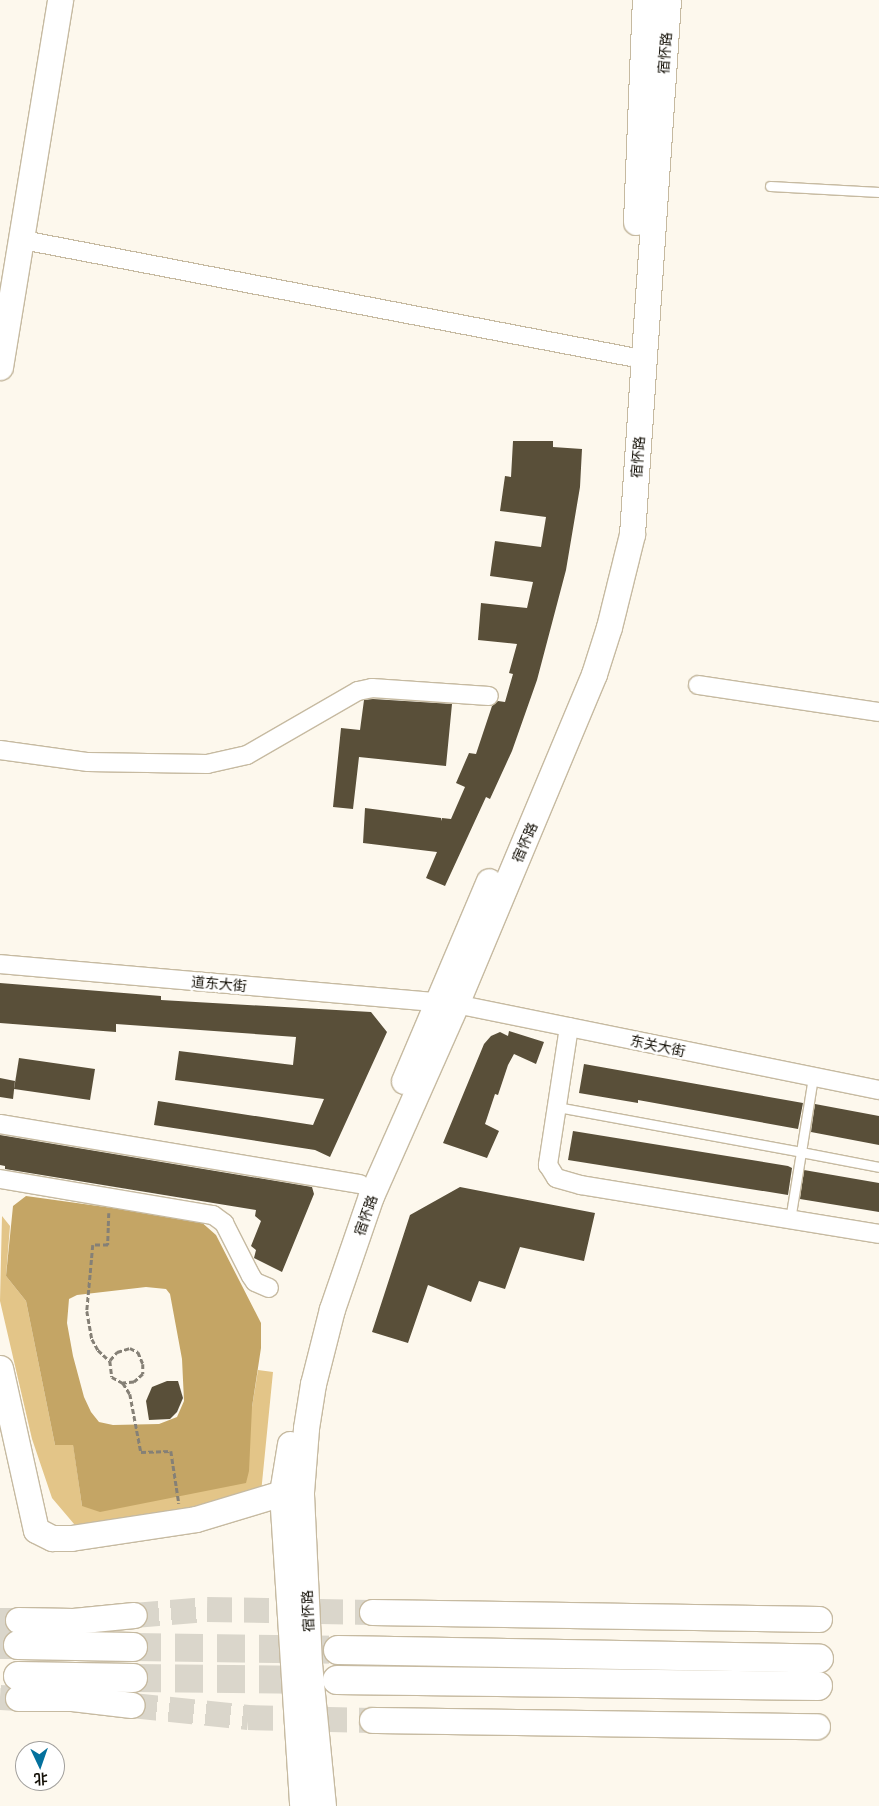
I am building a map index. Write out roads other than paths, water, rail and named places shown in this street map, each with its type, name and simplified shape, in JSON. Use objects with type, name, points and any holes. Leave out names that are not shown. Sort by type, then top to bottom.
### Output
[{"type":"main road","points":[[0,367],[60,0]]},
{"type":"main road","name":"宿怀路","points":[[300,1663],[301,1492],[306,1428],[313,1384],[332,1309],[371,1196],[579,672],[617,529],[631,357],[645,0]]},
{"type":"main road","name":"宿怀路","points":[[300,1663],[282,1493],[302,1373],[319,1303],[360,1184],[447,1002],[594,674],[609,627],[632,534],[668,0]]},
{"type":"main road","points":[[0,1368],[36,1530],[52,1538],[72,1538],[196,1519],[282,1493]]},
{"type":"main road","points":[[372,1612],[819,1619]]},
{"type":"main road","points":[[18,1633],[73,1621],[134,1615]]},
{"type":"main road","points":[[18,1633],[133,1647]]},
{"type":"main road","points":[[338,1650],[819,1658]]},
{"type":"main road","points":[[300,1663],[310,1804]]},
{"type":"main road","points":[[18,1687],[133,1678]]},
{"type":"main road","points":[[337,1680],[818,1686]]},
{"type":"main road","points":[[18,1687],[72,1698],[132,1705]]},
{"type":"main road","points":[[372,1720],[817,1726]]},
{"type":"street","points":[[22,240],[631,357]]},
{"type":"street","points":[[698,685],[879,712]]},
{"type":"street","points":[[0,750],[88,762],[207,764],[247,755],[358,690],[372,688],[489,696]]},
{"type":"street","name":"道东大街","points":[[0,964],[447,1002]]},
{"type":"street","name":"东关大街","points":[[447,1002],[879,1090]]},
{"type":"street","points":[[570,1027],[548,1164],[556,1178],[581,1185],[879,1234]]},
{"type":"street","points":[[0,1124],[360,1184]]},
{"type":"street","points":[[0,1179],[213,1214],[224,1223],[255,1282],[269,1288]]},
{"type":"lane","points":[[770,186],[879,192]]},
{"type":"lane","points":[[790,1220],[813,1077]]},
{"type":"lane","points":[[557,1107],[879,1167]]},
{"type":"tunnel","points":[[134,1615],[207,1609],[372,1612]]},
{"type":"tunnel","points":[[0,1620],[18,1620]]},
{"type":"tunnel","points":[[0,1645],[18,1645]]},
{"type":"tunnel","points":[[133,1647],[338,1650]]},
{"type":"tunnel","points":[[133,1678],[319,1680]]},
{"type":"tunnel","points":[[0,1697],[18,1698]]},
{"type":"tunnel","points":[[132,1705],[248,1717],[372,1720]]}]
